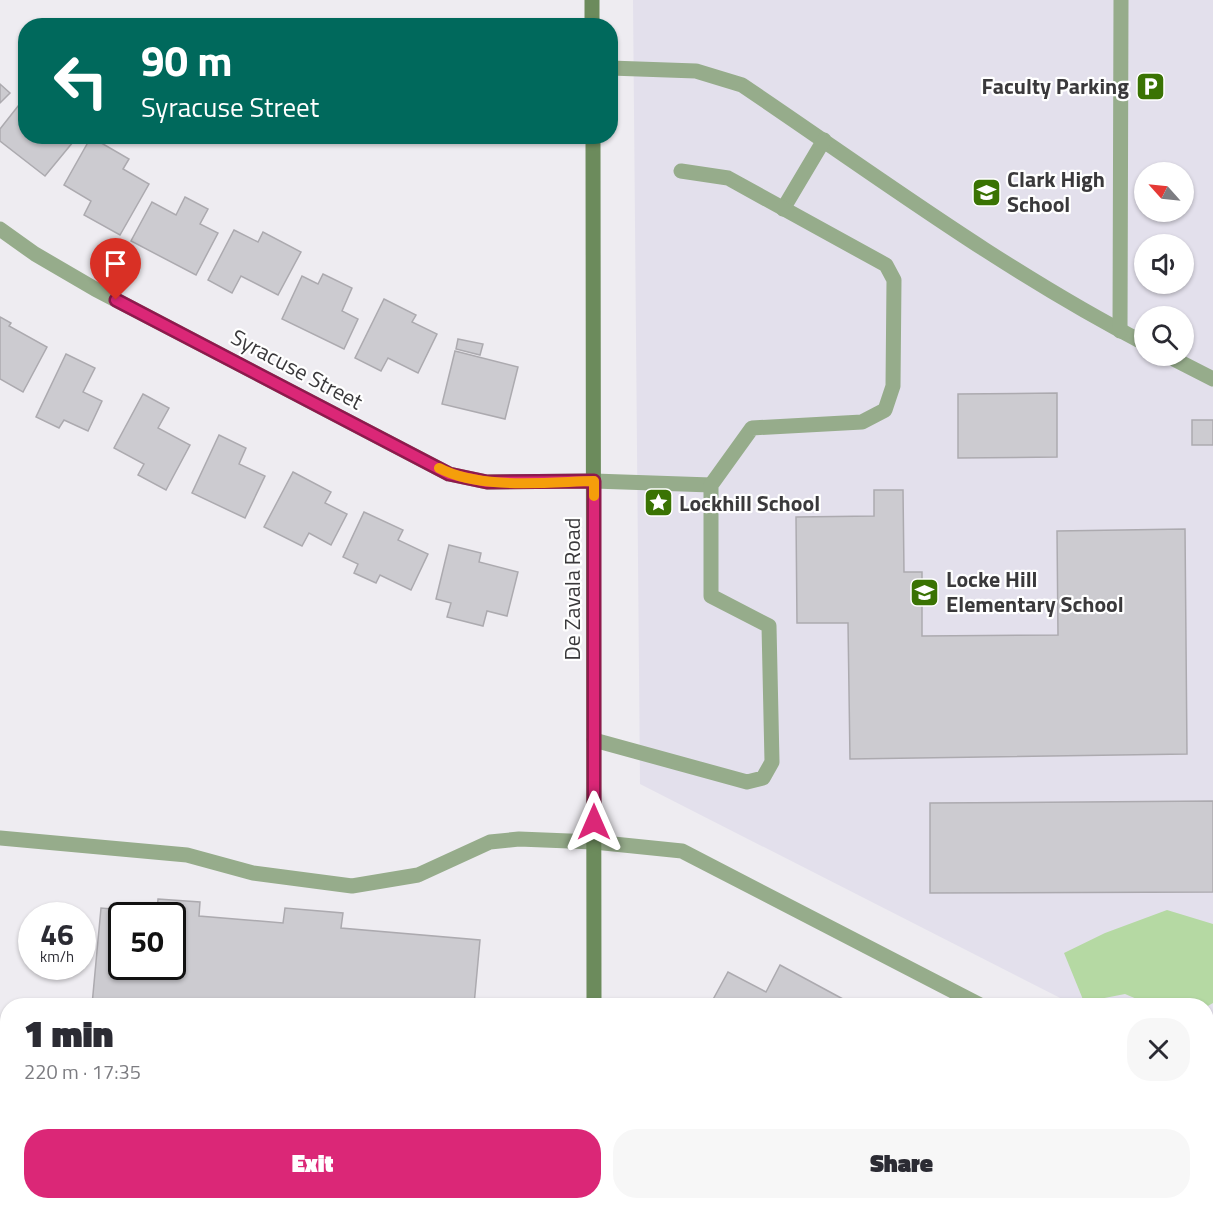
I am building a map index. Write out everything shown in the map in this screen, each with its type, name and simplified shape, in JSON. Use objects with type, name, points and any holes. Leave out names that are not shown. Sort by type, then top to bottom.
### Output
[{"type":"main road","points":[[592,0],[592,18]]},
{"type":"main road","name":"De Zavala Road","points":[[593,144],[594,998]]},
{"type":"street","points":[[1120,331],[1121,0]]},
{"type":"street","points":[[618,68],[696,71],[742,85],[1022,273],[1134,339]]},
{"type":"street","points":[[783,209],[824,140]]},
{"type":"street","points":[[594,740],[747,782],[763,778],[772,762],[769,626],[711,596],[711,485],[752,428],[862,422],[885,410],[893,386],[894,280],[886,265],[728,178],[681,171]]},
{"type":"street","name":"Syracuse Street","points":[[0,229],[35,254],[95,289],[449,474],[487,482],[594,481],[711,485]]},
{"type":"street","points":[[1188,366],[1213,379]]},
{"type":"street","points":[[0,838],[187,855],[253,873],[352,886],[418,875],[490,842],[519,839],[594,842],[682,851],[966,998]]},
{"type":"shaded area","name":"Locke Hill Elementary School","points":[[633,0],[1213,0],[1213,998],[1060,998],[640,784]]},
{"type":"green space","points":[[1167,910],[1213,924],[1213,998],[1134,998],[1125,994],[1104,998],[1082,998],[1064,953],[1105,933]]},
{"type":"building","points":[[0,84],[10,93],[0,103]]},
{"type":"building","points":[[18,106],[18,144],[71,144],[45,176],[0,141],[0,129]]},
{"type":"building","points":[[87,144],[103,144],[129,159],[123,169],[149,184],[120,235],[84,215],[91,201],[64,185]]},
{"type":"building","points":[[185,197],[208,209],[200,224],[218,233],[196,275],[131,241],[152,202],[176,215]]},
{"type":"building","points":[[234,230],[258,242],[263,232],[301,252],[278,295],[241,276],[232,293],[208,280]]},
{"type":"building","points":[[323,274],[352,288],[342,311],[358,319],[344,349],[282,319],[302,276],[318,284]]},
{"type":"building","points":[[384,299],[416,315],[412,322],[437,334],[418,373],[388,358],[381,371],[355,358]]},
{"type":"building","points":[[0,317],[11,323],[9,326],[47,347],[23,392],[0,379]]},
{"type":"building","points":[[458,339],[483,344],[480,355],[456,349]]},
{"type":"building","points":[[455,351],[518,367],[505,419],[442,404]]},
{"type":"building","points":[[66,354],[95,368],[83,392],[102,401],[88,431],[64,420],[59,428],[36,417]]},
{"type":"building","points":[[1057,393],[1057,457],[958,458],[958,394]]},
{"type":"building","points":[[143,394],[169,408],[158,428],[190,445],[166,490],[138,475],[144,464],[114,448]]},
{"type":"building","points":[[1192,420],[1213,420],[1213,445],[1192,445]]},
{"type":"building","points":[[219,435],[246,448],[239,464],[265,476],[245,518],[192,493]]},
{"type":"building","points":[[293,472],[331,492],[325,503],[347,514],[331,545],[309,533],[302,546],[264,527]]},
{"type":"building","points":[[874,490],[903,490],[904,572],[922,572],[922,636],[1058,635],[1057,531],[1185,529],[1187,754],[850,759],[848,623],[797,623],[796,517],[874,516]]},
{"type":"building","points":[[364,512],[403,530],[398,540],[428,554],[411,590],[380,575],[376,583],[354,573],[358,564],[343,557]]},
{"type":"building","points":[[449,545],[481,553],[479,562],[518,572],[507,616],[487,611],[483,626],[447,617],[451,603],[436,599]]},
{"type":"building","points":[[1213,801],[1213,892],[930,893],[930,803]]},
{"type":"building","points":[[158,899],[200,902],[199,916],[283,923],[285,908],[343,913],[341,928],[480,940],[475,998],[93,998],[101,908],[108,909],[108,980],[186,980],[186,902],[158,902]]},
{"type":"building","points":[[780,965],[841,998],[714,998],[728,972],[766,992]]},
{"type":"slow traffic","points":[[439,468],[449,474],[487,482],[594,481],[594,496]]},
{"type":"place","name":"Faculty Parking","points":[[1150,86]]},
{"type":"place","name":"Clark High School","points":[[986,192]]},
{"type":"place","name":"Lockhill School","points":[[658,503]]},
{"type":"place","name":"Locke Hill Elementary School","points":[[925,592]]},
{"type":"route","points":[[116,300],[449,474],[487,482],[594,481],[594,822]]}]
